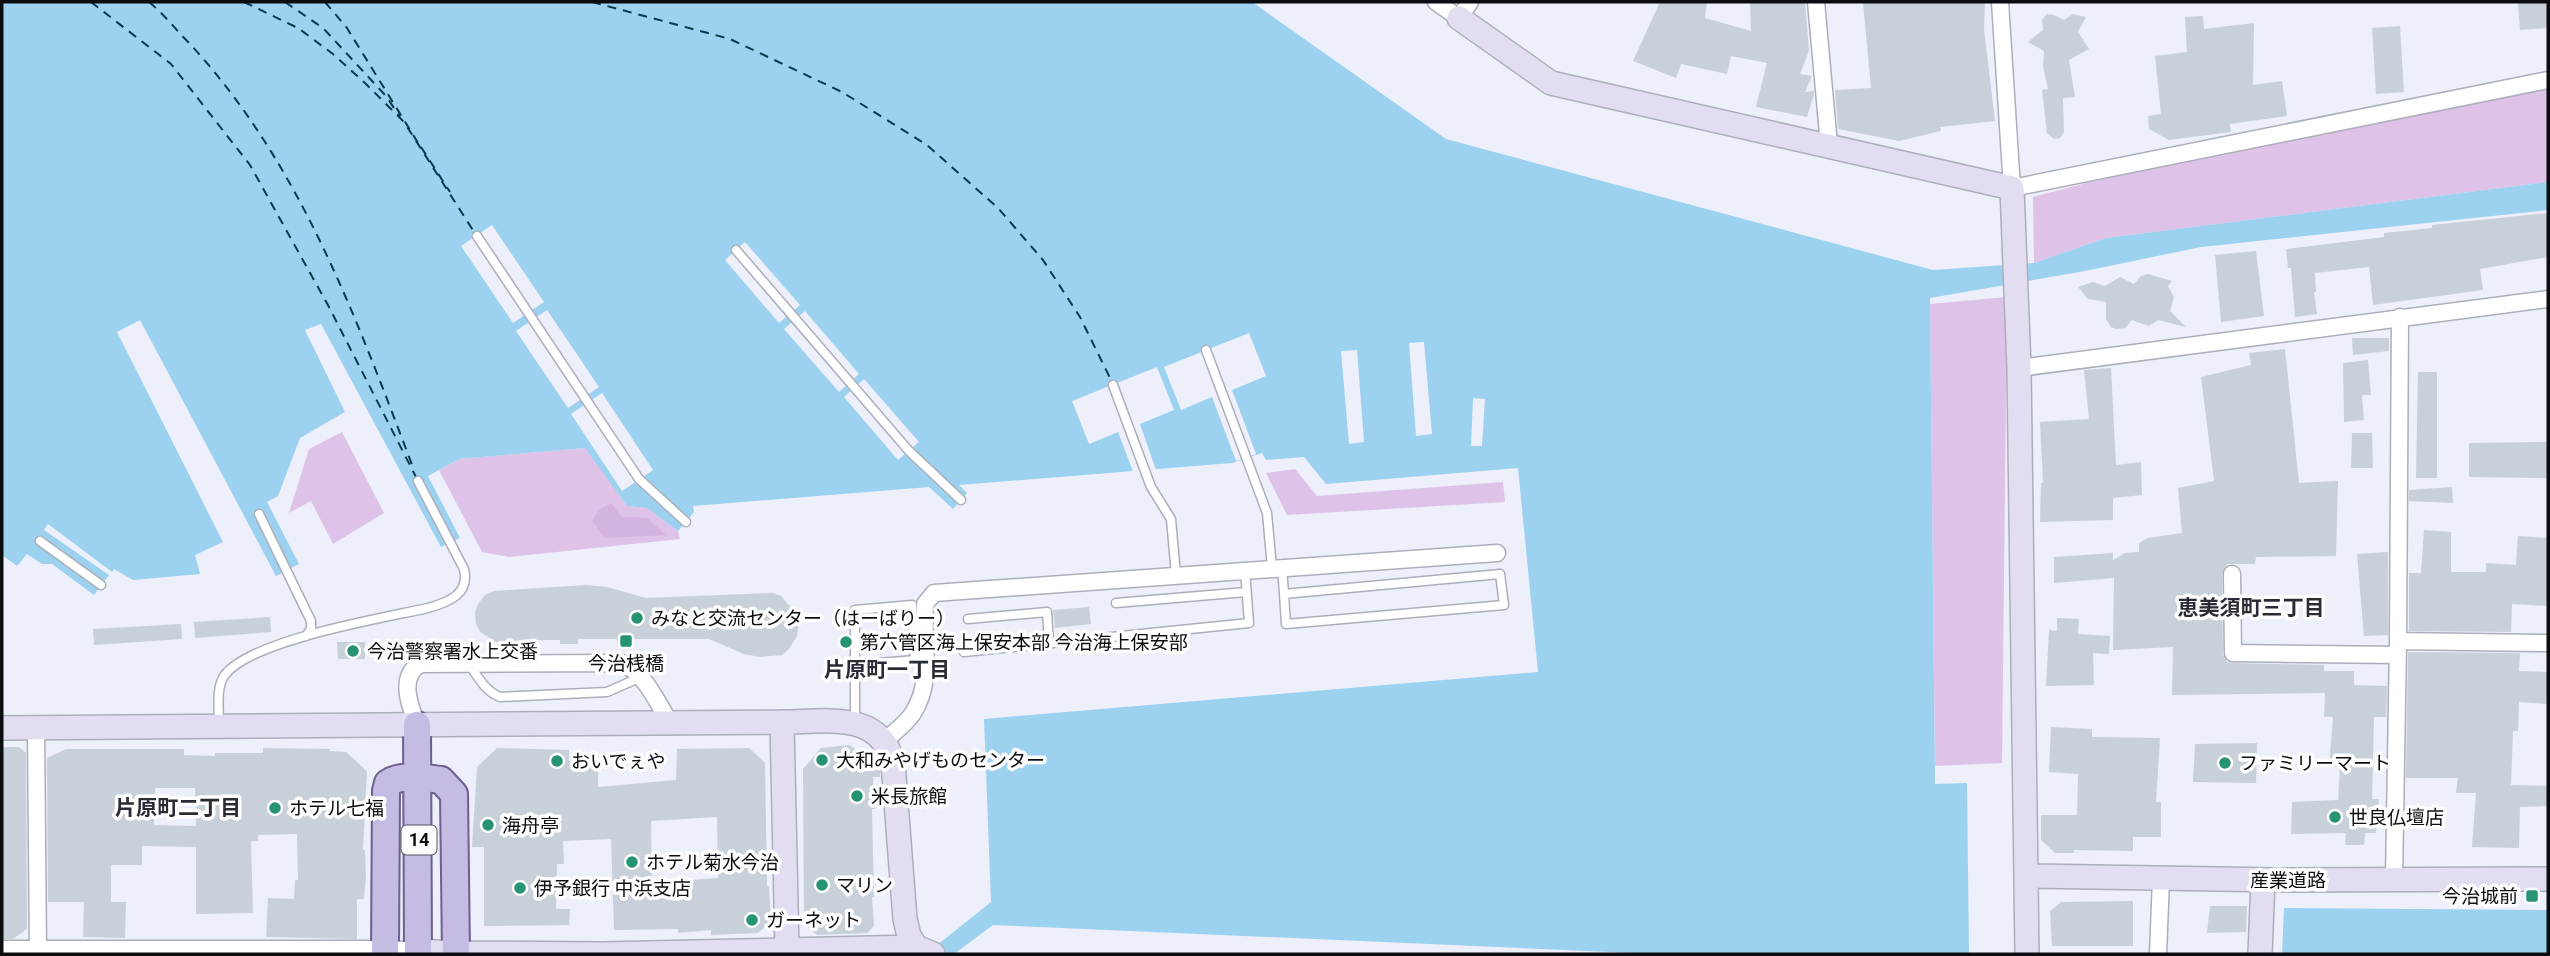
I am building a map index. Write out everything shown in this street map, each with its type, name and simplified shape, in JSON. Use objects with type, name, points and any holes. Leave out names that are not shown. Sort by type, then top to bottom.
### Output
[{"type":"main road","name":"14","points":[[417,725],[418,953]]},
{"type":"main road","points":[[385,952],[386,791],[388,783],[393,780],[419,778],[441,779],[454,794],[456,954]]},
{"type":"street","points":[[1436,2],[1464,10],[1551,83],[2012,188],[2548,80]]},
{"type":"street","points":[[1816,2],[1829,145]]},
{"type":"street","points":[[2000,2],[2012,188],[2019,368],[2027,954]]},
{"type":"street","points":[[2019,368],[2548,299]]},
{"type":"street","points":[[2394,880],[2400,317]]},
{"type":"street","points":[[885,741],[912,715],[922,695],[926,663],[925,604],[934,593],[1497,552]]},
{"type":"street","points":[[2232,574],[2233,653],[2548,643]]},
{"type":"street","points":[[417,725],[407,698],[408,679],[413,668],[420,664],[622,663],[634,668],[671,724]]},
{"type":"street","points":[[2,728],[782,722],[855,724],[877,732],[890,749],[895,777],[905,919],[909,936],[925,951]]},
{"type":"street","points":[[782,722],[787,952]]},
{"type":"street","points":[[36,728],[38,952]]},
{"type":"street","name":"産業道路","points":[[2027,876],[2263,880],[2548,879]]},
{"type":"street","points":[[2158,954],[2161,879]]},
{"type":"street","points":[[2260,954],[2263,880]]},
{"type":"street","points":[[2,949],[38,952],[456,954],[925,951]]},
{"type":"lane","points":[[477,236],[639,479],[686,522]]},
{"type":"lane","points":[[736,250],[909,451],[961,500]]},
{"type":"lane","points":[[1206,350],[1266,513],[1284,594],[1286,624],[1504,605],[1500,574],[1284,594]]},
{"type":"lane","points":[[1113,385],[1151,487],[1171,519],[1175,575]]},
{"type":"lane","points":[[219,726],[220,687],[224,676],[239,663],[283,642],[449,602],[465,587],[467,578],[418,481]]},
{"type":"lane","points":[[259,514],[312,621],[306,636]]},
{"type":"lane","points":[[40,541],[101,585]]},
{"type":"lane","points":[[964,652],[1249,623],[1245,570]]},
{"type":"lane","points":[[1116,603],[1247,592]]},
{"type":"lane","points":[[855,665],[915,660],[912,606],[855,610],[855,665],[855,724]]},
{"type":"lane","points":[[968,619],[1047,612],[1049,643]]},
{"type":"lane","points":[[469,664],[484,686],[500,697],[607,692],[641,677]]},
{"type":"shaded area","points":[[2548,89],[2548,182],[2106,238],[2034,263],[2033,197],[2136,170]]},
{"type":"shaded area","points":[[2007,297],[2002,763],[1935,766],[1930,304]]},
{"type":"shaded area","points":[[342,432],[384,513],[333,544],[311,501],[289,513],[309,449]]},
{"type":"shaded area","points":[[586,448],[627,506],[647,508],[678,531],[680,539],[509,557],[482,552],[439,470],[459,459]]},
{"type":"shaded area","points":[[1295,469],[1317,496],[1503,482],[1505,502],[1287,515],[1266,473]]},
{"type":"shaded area","points":[[611,503],[622,517],[647,518],[666,535],[605,538],[592,521],[599,510]]},
{"type":"water","points":[[2,2],[1252,2],[1446,139],[1933,270],[2034,263],[2106,238],[2548,182],[2548,210],[2201,247],[2085,271],[1930,298],[1935,784],[1967,783],[1969,954],[1657,954],[993,925],[954,954],[926,954],[991,902],[984,719],[1538,672],[1518,468],[1326,484],[1304,457],[1266,460],[1262,453],[1232,463],[959,485],[967,493],[953,509],[929,487],[693,506],[694,512],[678,531],[647,508],[627,506],[585,448],[459,459],[428,476],[460,538],[441,547],[321,324],[305,330],[345,412],[300,438],[278,496],[267,502],[299,564],[276,576],[140,320],[117,332],[223,542],[195,555],[200,574],[133,580],[114,569],[112,572],[48,524],[44,530],[109,575],[94,595],[52,564],[42,564],[27,554],[17,566],[2,555]]},
{"type":"water","points":[[2284,908],[2548,910],[2548,954],[2282,954]]},
{"type":"pier","points":[[492,225],[544,302],[513,323],[461,246]]},
{"type":"pier","points":[[745,242],[800,305],[779,323],[725,260]]},
{"type":"pier","points":[[547,310],[599,387],[568,408],[516,331]]},
{"type":"pier","points":[[805,311],[859,374],[839,392],[784,329]]},
{"type":"pier","points":[[1249,333],[1266,376],[1232,390],[1256,454],[1236,461],[1212,397],[1181,410],[1164,367]]},
{"type":"pier","points":[[1424,342],[1432,434],[1416,436],[1409,343]]},
{"type":"pier","points":[[1357,350],[1364,442],[1349,444],[1341,351]]},
{"type":"pier","points":[[1157,367],[1174,410],[1140,424],[1157,473],[1134,474],[1118,432],[1089,444],[1072,401]]},
{"type":"pier","points":[[864,379],[919,442],[898,460],[844,397]]},
{"type":"pier","points":[[602,393],[653,470],[622,491],[571,414]]},
{"type":"pier","points":[[1473,398],[1485,399],[1482,446],[1471,446]]},
{"type":"building","points":[[1660,2],[1707,2],[1705,18],[1751,31],[1750,2],[1805,2],[1809,51],[1800,74],[1812,76],[1805,92],[1814,91],[1807,117],[1756,107],[1767,63],[1731,56],[1727,74],[1681,64],[1676,78],[1633,61]]},
{"type":"building","points":[[1863,2],[1985,2],[1984,29],[1995,121],[1940,127],[1941,131],[1899,141],[1838,129],[1835,90],[1871,88]]},
{"type":"building","points":[[2518,2],[2548,2],[2548,28],[2520,30]]},
{"type":"building","points":[[2047,14],[2064,20],[2073,14],[2086,17],[2078,32],[2089,49],[2069,60],[2075,97],[2063,98],[2064,132],[2060,138],[2054,139],[2047,133],[2042,90],[2048,89],[2043,66],[2044,51],[2028,42],[2043,30],[2042,20]]},
{"type":"building","points":[[2203,16],[2204,29],[2254,23],[2253,85],[2282,81],[2287,116],[2230,124],[2231,132],[2169,140],[2149,129],[2148,116],[2161,114],[2155,56],[2187,52],[2185,17]]},
{"type":"building","points":[[2400,26],[2404,92],[2376,94],[2372,28]]},
{"type":"building","points":[[2548,213],[2548,257],[2480,269],[2483,290],[2373,305],[2369,267],[2315,273],[2317,314],[2295,317],[2291,268],[2288,268],[2286,249],[2384,237],[2384,233],[2432,228],[2432,225]]},
{"type":"building","points":[[2256,251],[2264,316],[2221,322],[2215,255]]},
{"type":"building","points":[[2148,274],[2172,281],[2168,286],[2174,297],[2170,311],[2186,327],[2158,320],[2149,326],[2132,320],[2125,328],[2116,329],[2111,327],[2106,319],[2106,302],[2088,299],[2078,287],[2093,282],[2105,286],[2120,277],[2134,284],[2141,276]]},
{"type":"building","points":[[2352,338],[2389,338],[2389,351],[2353,355]]},
{"type":"building","points":[[2285,349],[2299,483],[2338,481],[2336,556],[2256,557],[2255,564],[2227,564],[2222,574],[2223,654],[2227,662],[2233,663],[2324,665],[2324,671],[2354,671],[2354,685],[2387,686],[2386,717],[2374,717],[2372,799],[2379,799],[2376,833],[2365,833],[2364,845],[2345,845],[2346,833],[2291,834],[2292,802],[2338,800],[2340,767],[2329,767],[2333,717],[2324,717],[2325,693],[2172,695],[2173,647],[2113,650],[2114,578],[2054,583],[2054,557],[2113,553],[2113,560],[2125,553],[2139,552],[2139,543],[2148,538],[2182,533],[2178,488],[2214,481],[2201,377],[2251,365],[2249,353]]},
{"type":"building","points":[[2368,360],[2371,395],[2362,395],[2364,420],[2344,422],[2343,363]]},
{"type":"building","points":[[2111,368],[2116,465],[2141,462],[2142,495],[2113,498],[2113,520],[2040,522],[2043,483],[2040,422],[2089,419],[2084,370]]},
{"type":"building","points":[[2418,372],[2437,372],[2437,478],[2416,478]]},
{"type":"building","points":[[2352,433],[2372,433],[2373,468],[2351,468]]},
{"type":"building","points":[[2548,442],[2548,478],[2469,477],[2469,443]]},
{"type":"building","points":[[2452,487],[2453,503],[2409,501],[2409,490]]},
{"type":"building","points":[[2424,530],[2451,532],[2451,572],[2486,572],[2486,563],[2516,565],[2518,536],[2548,538],[2548,606],[2512,604],[2511,632],[2409,631],[2409,573],[2421,573]]},
{"type":"building","points":[[2388,552],[2388,635],[2364,636],[2357,554]]},
{"type":"building","name":"みなと交流センター（はーばりー）","points":[[586,585],[607,587],[646,598],[773,593],[781,596],[796,613],[799,622],[797,636],[782,655],[760,657],[744,654],[709,639],[634,639],[634,643],[617,643],[617,639],[578,639],[578,644],[560,644],[560,640],[518,640],[518,643],[498,643],[480,632],[476,624],[478,604],[485,595],[494,591]]},
{"type":"building","points":[[1089,607],[1091,624],[1055,628],[1053,610]]},
{"type":"building","points":[[270,617],[271,632],[195,638],[194,622]]},
{"type":"building","points":[[2057,618],[2079,619],[2078,634],[2110,636],[2109,654],[2093,653],[2094,685],[2046,686],[2049,630],[2057,631]]},
{"type":"building","points":[[181,624],[182,639],[94,645],[93,629]]},
{"type":"building","points":[[337,642],[365,642],[365,659],[338,659]]},
{"type":"building","points":[[2408,652],[2520,653],[2519,671],[2548,672],[2548,704],[2519,702],[2518,731],[2513,731],[2511,785],[2548,786],[2548,806],[2520,807],[2519,848],[2472,847],[2476,793],[2456,793],[2458,778],[2406,778]]},
{"type":"building","points":[[2051,727],[2092,729],[2092,737],[2160,738],[2156,802],[2161,802],[2161,837],[2133,837],[2133,851],[2074,850],[2074,853],[2055,853],[2041,840],[2041,815],[2077,815],[2078,774],[2049,772]]},
{"type":"building","name":"ファミリーマート","points":[[2257,743],[2256,783],[2193,782],[2195,744]]},
{"type":"building","points":[[849,745],[861,752],[880,771],[880,777],[873,777],[874,926],[867,933],[817,935],[804,924],[803,769],[821,748]]},
{"type":"building","points":[[2,747],[19,747],[26,753],[27,929],[13,939],[2,939]]},
{"type":"building","points":[[263,748],[330,749],[346,752],[367,771],[363,850],[366,876],[364,899],[357,899],[357,939],[266,937],[268,898],[294,899],[295,880],[298,880],[297,834],[258,835],[258,841],[251,841],[253,913],[196,914],[196,847],[142,846],[142,865],[111,865],[111,902],[126,902],[125,938],[83,937],[84,902],[48,902],[47,758],[66,749],[184,749],[184,755],[215,756],[215,753],[263,753]],"holes":[[[155,788],[195,788],[196,826],[154,825]]]},
{"type":"building","points":[[497,748],[569,750],[569,761],[598,759],[598,787],[676,780],[677,749],[749,748],[765,763],[767,886],[771,922],[758,933],[711,935],[711,930],[678,933],[678,929],[614,930],[611,839],[563,841],[564,864],[557,864],[556,909],[570,909],[569,925],[484,926],[484,847],[472,847],[477,767]],"holes":[[[717,817],[718,878],[652,883],[651,821]]]},
{"type":"building","points":[[2133,901],[2133,946],[2052,946],[2050,911],[2061,902]]},
{"type":"building","points":[[2210,906],[2247,906],[2246,932],[2207,933]]},
{"type":"ferry route","points":[[91,2],[171,64],[250,165],[329,307],[416,477]]},
{"type":"ferry route","points":[[149,2],[190,44],[229,91],[264,140],[295,192],[371,357],[414,470]]},
{"type":"ferry route","points":[[244,2],[298,28],[333,54],[404,122],[476,235]]},
{"type":"ferry route","points":[[285,2],[323,28],[386,96],[400,117]]},
{"type":"ferry route","points":[[325,2],[347,28],[420,146]]},
{"type":"ferry route","points":[[592,2],[730,39],[842,92],[927,145],[998,208],[1043,260],[1080,317],[1112,382]]},
{"type":"ferry route","points":[[421,147],[450,192]]},
{"type":"place","name":"みなと交流センター（はーばりー）","points":[[637,618]]},
{"type":"place","name":"今治桟橋","points":[[626,641]]},
{"type":"place","name":"第六管区海上保安本部 今治海上保安部","points":[[846,642]]},
{"type":"place","name":"今治警察署水上交番","points":[[353,651]]},
{"type":"place","name":"大和みやげものセンター","points":[[822,760]]},
{"type":"place","name":"おいでぇや","points":[[557,761]]},
{"type":"place","name":"ファミリーマート","points":[[2225,763]]},
{"type":"place","name":"米長旅館","points":[[857,796]]},
{"type":"place","name":"ホテル七福","points":[[275,808]]},
{"type":"place","name":"世良仏壇店","points":[[2335,817]]},
{"type":"place","name":"海舟亭","points":[[488,825]]},
{"type":"place","name":"ホテル菊水今治","points":[[632,862]]},
{"type":"place","name":"マリン","points":[[822,885]]},
{"type":"place","name":"伊予銀行 中浜支店","points":[[520,888]]},
{"type":"place","name":"今治城前","points":[[2532,896]]},
{"type":"place","name":"ガーネット","points":[[752,920]]},
{"type":"district","name":"恵美須町三丁目","points":[[2251,608]]},
{"type":"district","name":"片原町一丁目","points":[[887,670]]},
{"type":"district","name":"片原町二丁目","points":[[178,808]]}]
